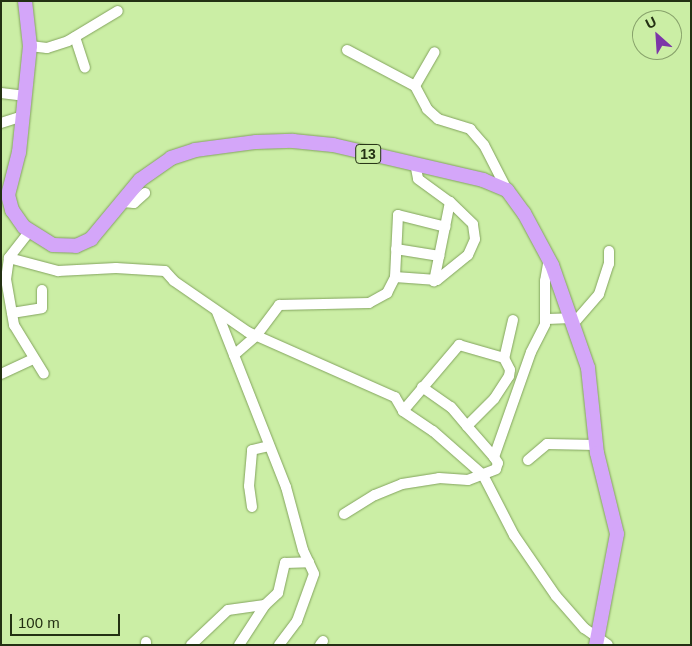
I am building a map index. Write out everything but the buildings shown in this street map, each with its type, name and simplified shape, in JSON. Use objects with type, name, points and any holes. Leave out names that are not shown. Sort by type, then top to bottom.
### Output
[{"type":"highway","name":"13","points":[[25,1],[30,46],[26,96],[5,192],[12,210],[29,232],[53,245],[84,243],[99,234],[140,180],[171,158],[194,150],[256,142],[293,141],[333,145],[483,180],[507,190]]},
{"type":"highway","points":[[507,190],[524,213],[549,258],[573,321],[588,368],[596,445],[617,534],[600,642]]},
{"type":"street","points":[[30,46],[47,48],[75,37],[118,11]]},
{"type":"street","points":[[75,37],[85,67]]},
{"type":"street","points":[[347,50],[415,86],[427,109],[438,119],[470,129],[478,138],[507,190]]},
{"type":"street","points":[[415,86],[435,52]]},
{"type":"street","points":[[1,93],[26,96]]},
{"type":"street","points":[[1,123],[23,116]]},
{"type":"street","points":[[395,277],[434,281],[468,255],[475,239],[471,221],[450,202],[418,179],[415,163]]},
{"type":"street","points":[[123,202],[134,203],[145,194]]},
{"type":"street","points":[[434,281],[450,202]]},
{"type":"street","points":[[234,355],[256,336],[279,305],[373,302],[386,293],[395,277],[398,215],[446,227]]},
{"type":"street","points":[[29,232],[9,258],[6,270],[12,316],[33,359],[44,374]]},
{"type":"street","points":[[396,249],[439,256]]},
{"type":"street","points":[[547,319],[573,321],[599,294],[609,264],[609,252]]},
{"type":"street","points":[[9,258],[58,271],[158,269],[217,312],[256,336],[395,397],[403,411],[433,431],[482,474],[514,535],[556,596],[584,628],[600,642]]},
{"type":"street","points":[[494,457],[547,319],[545,281],[549,258]]},
{"type":"street","points":[[1,322],[12,316],[42,308],[42,290]]},
{"type":"street","points":[[217,312],[286,487],[314,576],[307,601],[297,621],[279,645]]},
{"type":"street","points":[[468,426],[494,399],[509,376],[510,370],[504,358],[513,320]]},
{"type":"street","points":[[403,411],[461,344],[504,358]]},
{"type":"street","points":[[1,374],[33,359]]},
{"type":"street","points":[[344,514],[375,495],[402,484],[439,478],[468,480],[498,466],[494,457],[452,407],[422,387]]},
{"type":"street","points":[[528,460],[547,444],[596,445]]},
{"type":"street","points":[[252,507],[249,486],[252,450],[269,446]]},
{"type":"street","points":[[240,645],[265,605],[279,591],[285,563],[309,562]]},
{"type":"street","points":[[190,645],[228,610],[265,605]]}]
